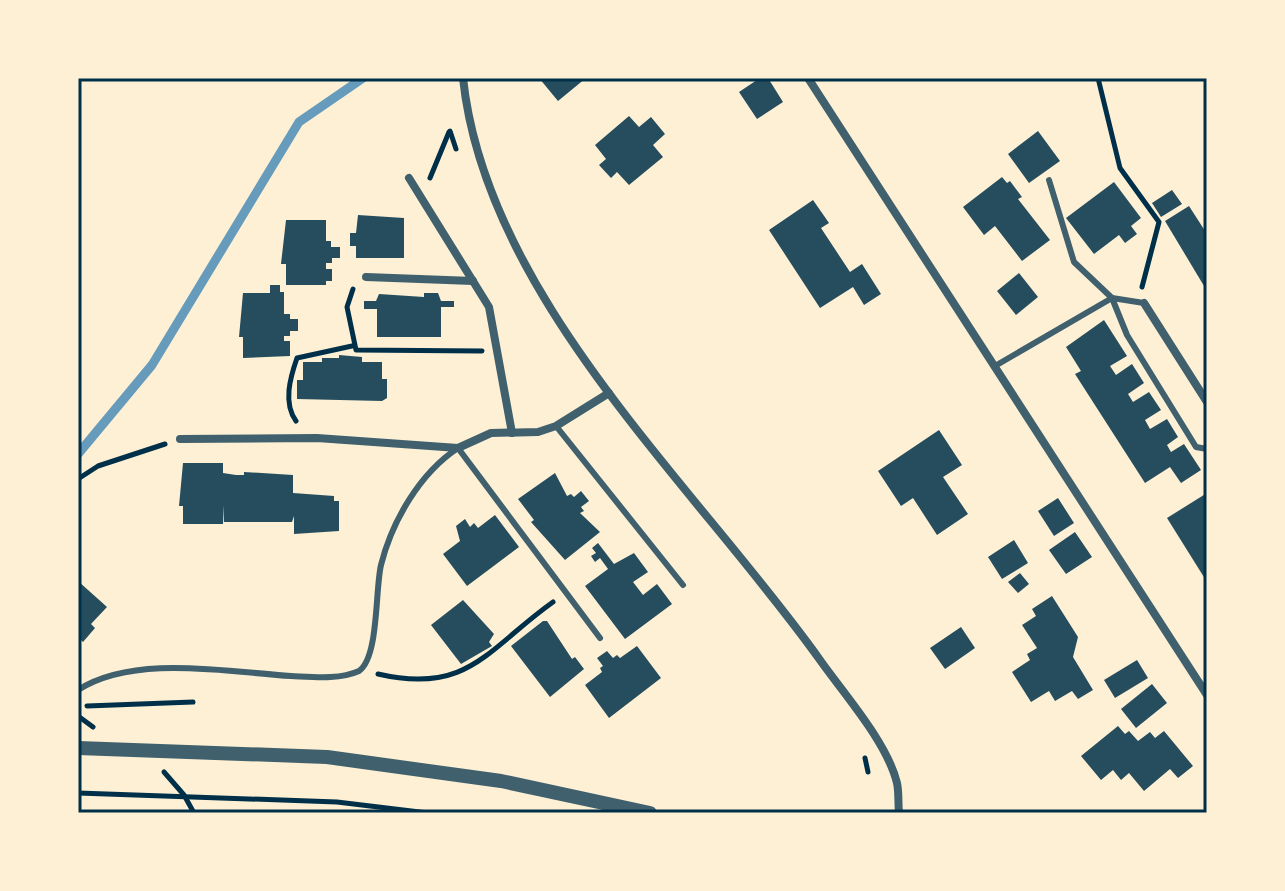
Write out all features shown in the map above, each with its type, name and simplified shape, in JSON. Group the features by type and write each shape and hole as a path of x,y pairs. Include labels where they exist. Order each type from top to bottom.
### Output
{"street":[{"path":"463,78 467,111 492,192 556,315 609,393 805,639 867,728 888,760 897,784 899,813"},
{"path":"808,78 1207,695"},
{"path":"409,178 489,307 512,433"},
{"path":"366,277 473,281"},
{"path":"1144,303 1207,402"},
{"path":"180,439 305,439 458,448 491,433 538,432 556,426 609,393"},
{"path":"78,748 342,759 501,781 650,813"}],"lane":[{"path":"1049,180 1074,262 1112,298 1127,335 1196,447 1207,449"},
{"path":"995,366 1112,298 1144,303"},
{"path":"556,426 683,585"},
{"path":"78,690 105,675 139,669 316,677 350,675 365,667 372,643 381,566 390,541 428,473 458,448 600,638"}],"path":[{"path":"1098,78 1120,168 1159,222 1142,287 1144,303"},
{"path":"422,198 450,131"},
{"path":"366,277 351,291 347,307 352,346 356,350 499,351"},
{"path":"305,439 289,405 290,376 297,358 352,346"},
{"path":"78,479 98,466 180,439"},
{"path":"365,667 379,675 434,681 479,664 495,646 550,603"},
{"path":"78,706 193,702"},
{"path":"78,793 337,802 428,813"},
{"path":"184,795 194,813"}],"building":[{"path":"539,78 586,78 558,101"},
{"path":"760,78 768,78 783,102 757,119 739,92"},
{"path":"629,116 639,127 651,117 665,134 653,145 663,157 629,185 617,172 611,178 599,165 606,159 595,145"},
{"path":"1038,131 1060,161 1029,183 1008,154"},
{"path":"1002,177 1007,183 1010,181 1022,197 1018,199 1050,240 1022,261 995,226 984,235 963,207"},
{"path":"1114,182 1141,218 1131,226 1137,234 1125,243 1119,235 1094,254 1066,218"},
{"path":"1172,190 1182,204 1161,217 1152,203"},
{"path":"813,200 829,223 821,228 850,272 862,264 881,294 864,305 853,287 820,308 769,230"},
{"path":"1189,206 1207,234 1207,291 1165,221"},
{"path":"358,215 404,218 404,258 356,258 356,246 350,246 350,233 356,233"},
{"path":"286,220 326,220 326,241 331,241 331,247 340,247 340,258 332,258 332,263 326,263 326,269 332,269 332,281 326,281 326,285 286,285 286,264 281,264"},
{"path":"1019,273 1038,297 1016,315 997,291"},
{"path":"270,285 280,285 280,292 284,292 284,314 290,314 290,319 298,319 298,331 290,331 290,336 284,336 284,341 290,341 290,356 243,358 243,337 239,337 243,293 270,293"},
{"path":"424,293 438,293 441,301 454,301 454,307 441,307 441,337 377,337 377,309 364,309 364,301 376,301 379,294 424,297"},
{"path":"1104,320 1127,356 1110,366 1116,375 1132,364 1144,383 1128,394 1133,402 1149,392 1161,410 1145,420 1150,429 1167,419 1178,437 1167,445 1171,452 1184,444 1201,470 1181,483 1170,467 1145,483 1075,374 1081,371 1066,347"},
{"path":"339,355 362,357 362,362 382,362 382,379 387,379 387,398 382,401 297,399 297,380 303,380 303,362 322,362 322,358 339,358"},
{"path":"939,430 962,465 943,477 968,514 937,535 913,498 901,506 878,471"},
{"path":"183,463 223,463 223,473 236,475 244,475 244,472 293,475 293,493 334,496 334,501 339,501 339,531 294,534 294,516 292,522 224,522 224,505 223,524 183,524 183,506 179,506"},
{"path":"555,473 567,496 571,494 574,497 581,491 589,501 581,507 584,511 580,513 600,532 565,560 531,522 534,520 518,499"},
{"path":"1207,493 1207,582 1167,518"},
{"path":"1058,498 1074,523 1054,536 1038,511"},
{"path":"495,515 519,547 467,586 443,554 460,541 456,526 465,519 470,527 474,523 478,528"},
{"path":"1075,532 1092,557 1066,574 1049,550"},
{"path":"1014,540 1028,563 1002,579 988,557"},
{"path":"598,543 614,564 634,553 648,572 633,582 643,595 657,584 672,604 625,639 585,586 608,569 600,558 595,562 591,556 596,553 592,548"},
{"path":"1020,573 1029,584 1018,593 1008,582"},
{"path":"78,581 107,607 91,624 95,628 83,642 78,637"},
{"path":"1052,596 1078,637 1073,657 1093,690 1078,699 1072,691 1055,701 1049,691 1031,702 1012,672 1030,660 1027,654 1037,648 1022,625 1036,616 1032,609"},
{"path":"463,600 494,634 489,642 492,646 461,664 431,625"},
{"path":"547,621 572,659 575,657 584,669 550,697 511,646"},
{"path":"961,627 975,648 945,669 930,648"},
{"path":"637,646 661,678 609,718 585,685 602,672 600,668 603,666 597,658 607,651 613,658 617,655 620,658"},
{"path":"1137,660 1148,678 1115,698 1104,680"},
{"path":"1152,684 1167,703 1136,728 1121,709"},
{"path":"1118,726 1125,734 1129,731 1138,741 1150,732 1155,738 1164,731 1193,766 1178,778 1170,769 1144,791 1129,773 1121,780 1113,770 1101,780 1081,756"}],"waterway":[{"path":"78,454 152,365 299,122 363,78"}]}
